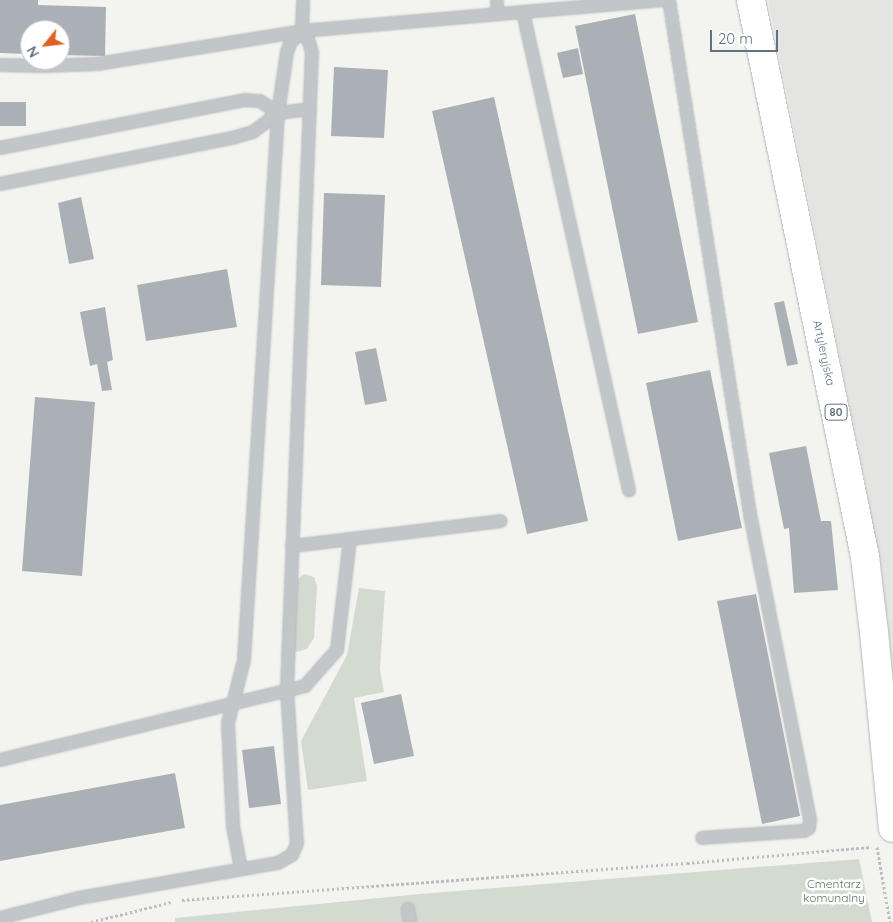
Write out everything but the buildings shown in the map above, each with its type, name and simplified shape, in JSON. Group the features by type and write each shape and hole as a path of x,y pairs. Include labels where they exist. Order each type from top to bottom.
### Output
{"main road":[{"name":"Artyleryjska","path":"751,0 865,557 892,821"}],"lane":[{"path":"0,918 79,898 278,863 292,855 297,844 288,690 312,52 309,42 302,31 303,0"},
{"path":"497,0 497,14"},
{"path":"0,65 97,64 302,31 523,12 588,3 664,0"},
{"path":"669,0 750,514 810,820 809,828 804,832 702,838"},
{"path":"523,12 629,490"},
{"path":"241,869 233,826 228,723 244,660 278,113 287,52 291,42 302,31"},
{"path":"0,148 244,100 260,101 278,113"},
{"path":"0,184 232,138 253,132 278,113 310,109"},
{"path":"292,546 501,521"},
{"path":"0,760 305,686 337,650 350,540"},
{"path":"408,909 410,922"}],"path":[{"path":"91,922 177,900 678,864 871,847"}],"shaded area":[{"path":"768,0 893,0 893,701 867,492"}],"green space":[{"path":"304,574 314,577 317,586 314,638 307,649 296,652 294,647 295,582"},
{"path":"359,588 385,591 380,669 384,692 354,698 367,781 308,790 301,741 347,655"},
{"name":"Cmentarz komunalny","path":"859,859 872,922 175,922 175,918 420,894"}]}
